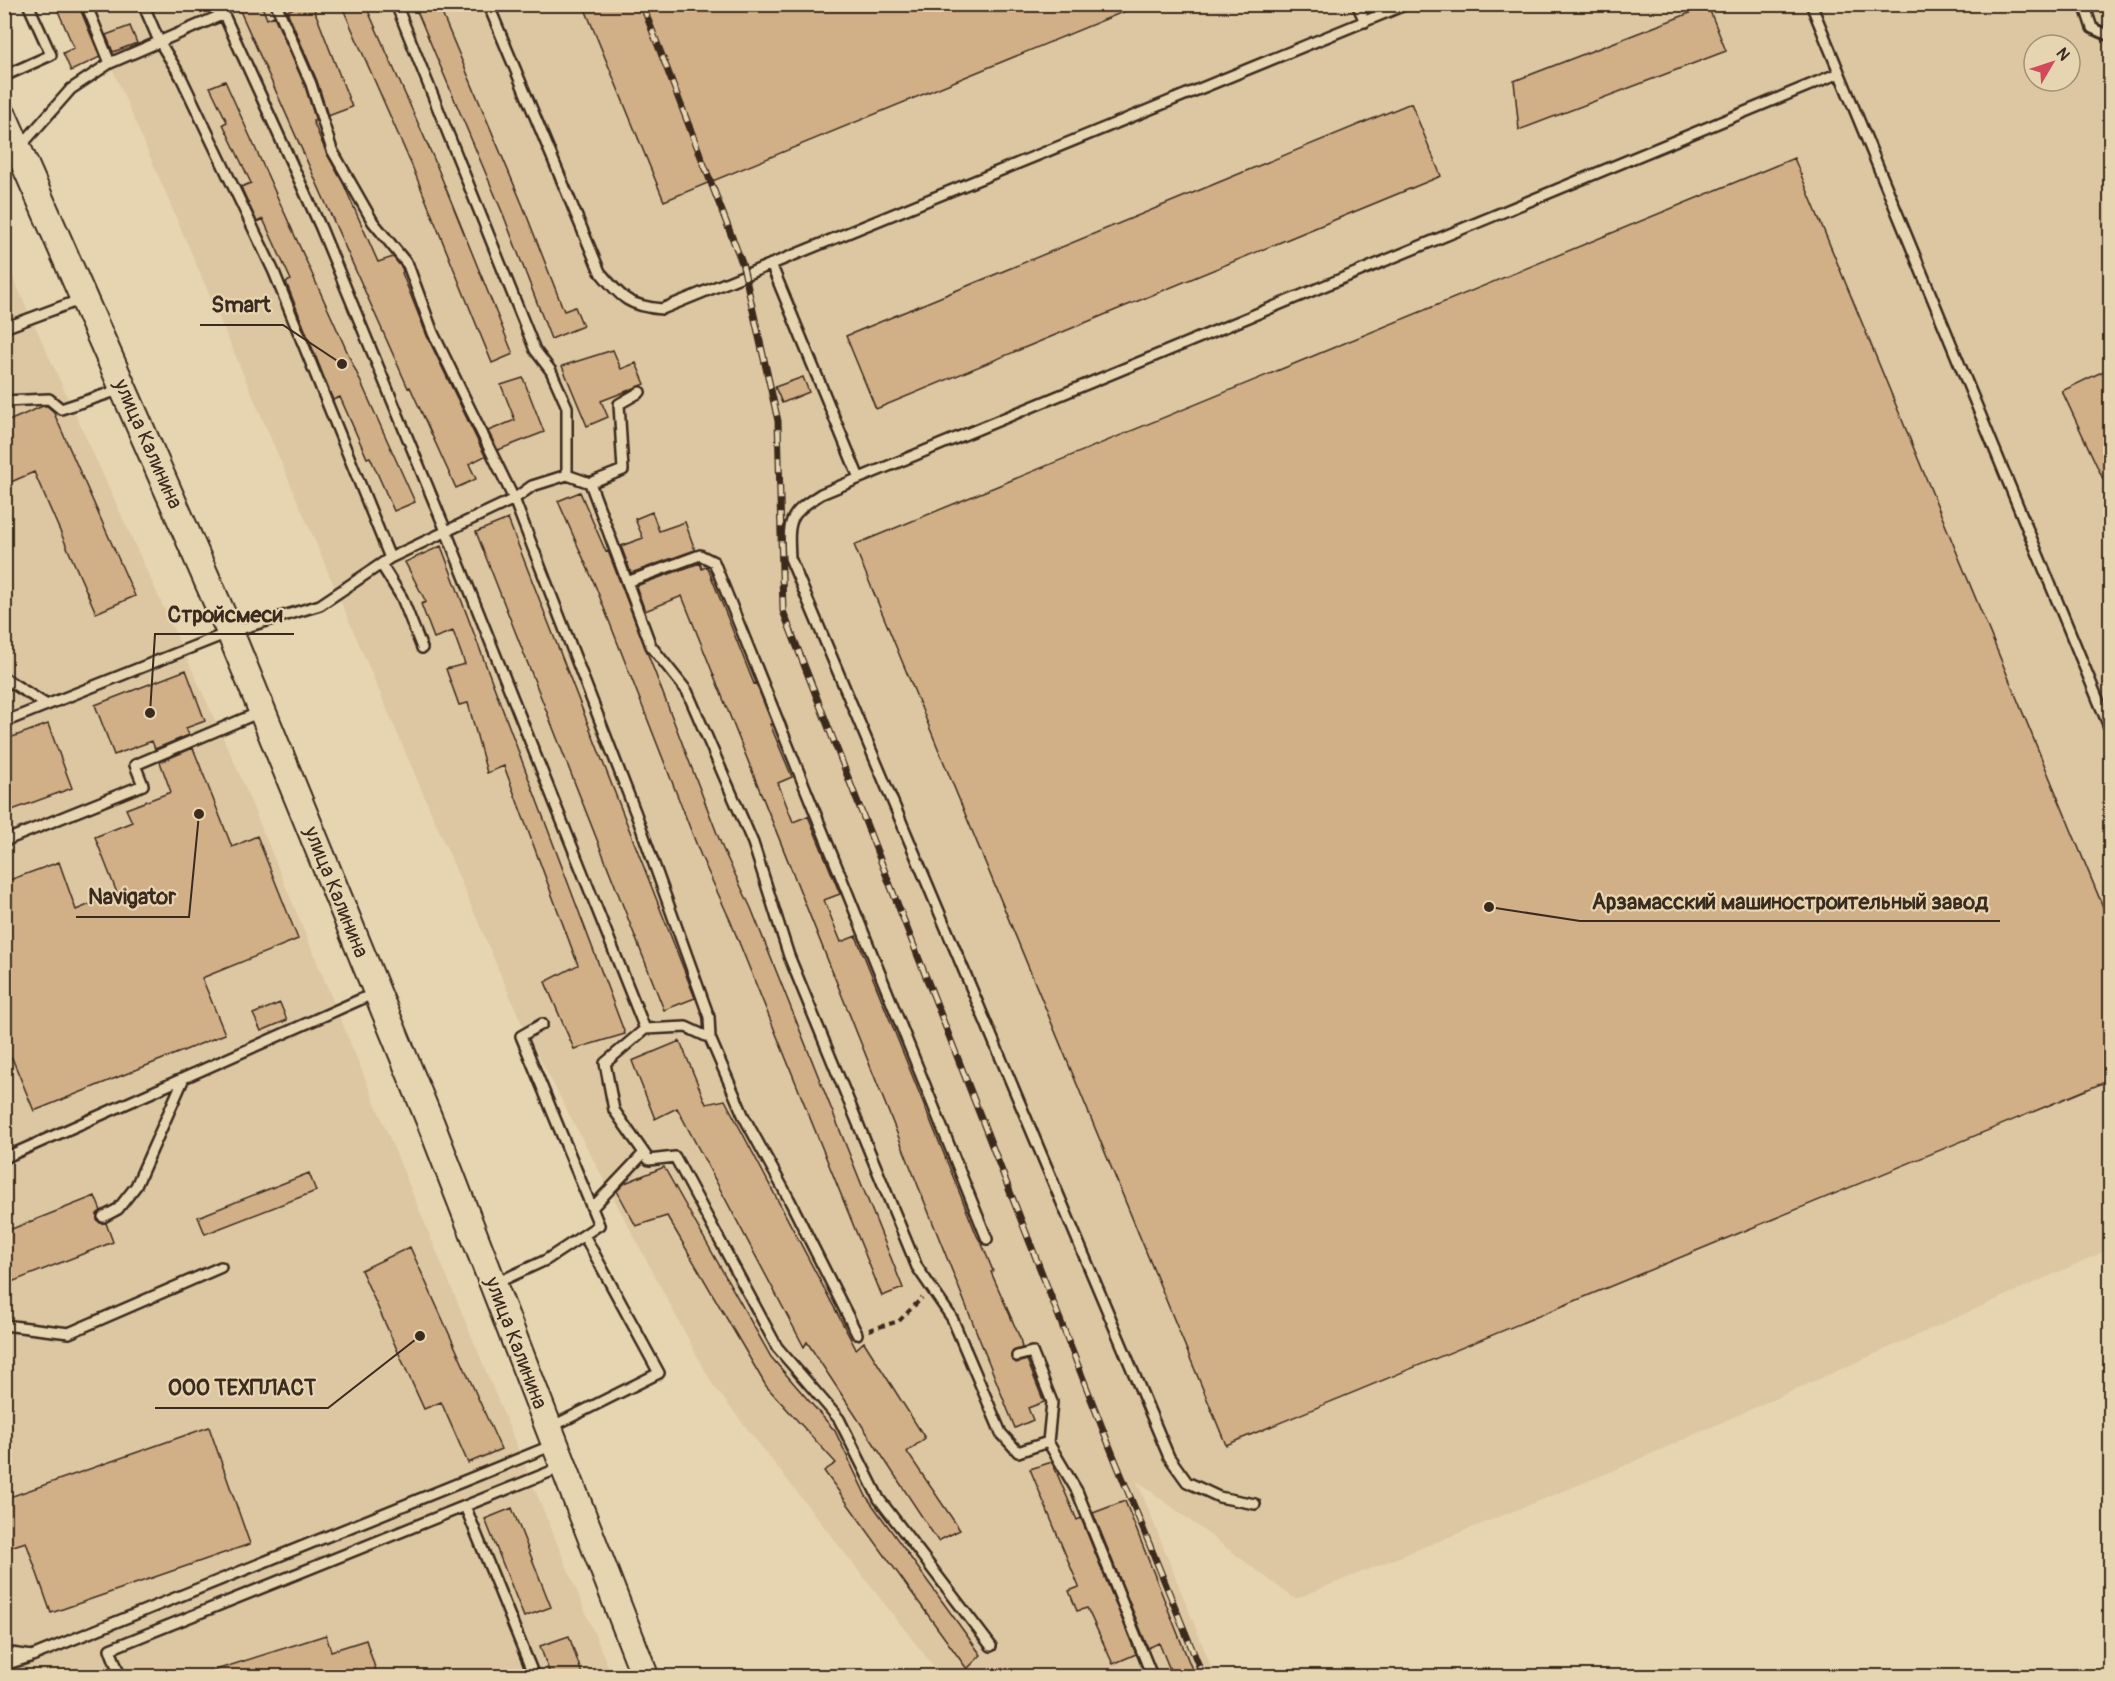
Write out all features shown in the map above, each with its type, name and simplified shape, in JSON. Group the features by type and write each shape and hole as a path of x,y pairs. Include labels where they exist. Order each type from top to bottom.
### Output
{"street":[{"name":"улица Калинина","path":"4,117 230,632 431,1124 645,1677"}],"lane":[{"path":"4,76 51,55 28,4"},
{"path":"86,4 110,63"},
{"path":"143,4 159,41 181,76 274,272 390,558"},
{"path":"219,4 321,228 446,531 645,1029"},
{"path":"276,4 311,84 332,150 373,222 408,265 433,333 514,499 636,814 709,1017 710,1038 744,1118 789,1199 857,1334"},
{"path":"396,4 535,350 551,371 567,407 567,475"},
{"path":"488,4 600,272 620,296 640,307 662,309 1407,4"},
{"path":"1357,4 1365,22"},
{"path":"1811,4 2110,729"},
{"path":"2084,4 2092,28 2110,36"},
{"path":"18,148 71,89 110,63 224,14"},
{"path":"1255,1504 1219,1497 1186,1482 1169,1457 790,558 789,529 799,508 821,494 1839,73"},
{"path":"771,264 860,478"},
{"path":"4,328 84,298"},
{"path":"4,401 49,399 61,409 124,389"},
{"path":"4,722 230,632 320,606 390,558 514,499 532,486 567,475 590,483 623,470 619,404 640,392"},
{"path":"590,483 651,646 687,691 753,843 798,978 916,1267 952,1318 1000,1433 1018,1452 1048,1442"},
{"path":"627,582 700,555 714,562 987,1239"},
{"path":"381,564 402,598 422,648"},
{"path":"4,678 47,705"},
{"path":"4,841 143,785 135,765 262,711"},
{"path":"4,1158 378,993"},
{"path":"493,1284 546,1260 598,1225 521,1036 542,1024"},
{"path":"710,1038 686,1027 645,1029 605,1063 614,1110 649,1160 675,1157 777,1347 838,1419 879,1499 990,1646"},
{"path":"103,1217 118,1209 136,1186 184,1078"},
{"path":"592,1208 644,1153"},
{"path":"120,1677 110,1648 465,1506 556,1446 659,1373 584,1235"},
{"path":"4,1325 69,1333 221,1267"},
{"path":"1017,1356 1032,1352 1052,1402 1048,1442 1077,1491 1152,1677"},
{"path":"4,1665 32,1656 556,1446"},
{"path":"465,1506 534,1677"},
{"path":"4,1652 32,1656"}],"path":[{"path":"857,1334 899,1321 932,1289"}],"shaded area":[{"path":"85,5 2110,5 2110,1249 1613,1471 1295,1599 1137,1481 1215,1676 941,1676 712,1384 524,1029"},
{"path":"4,258 236,766 612,1676 5,1676"}],"building":[{"path":"55,4 78,4 100,57 71,71 63,53 74,48"},
{"path":"237,4 261,4 267,19 274,16 305,86 316,121 313,121 326,152 344,185 378,262 393,257 402,268 427,336 485,456 469,464 476,479 456,488 410,387 408,388"},
{"path":"304,4 312,4 352,107 328,116 317,81 287,11"},
{"path":"341,4 365,4 434,159 513,354 492,363 412,166"},
{"path":"414,4 438,4 523,206 564,311 575,307 583,326 551,339 503,214"},
{"path":"583,4 1140,4 1140,5 664,201"},
{"path":"1708,6 1726,51 1519,130 1514,81"},
{"path":"130,26 137,43 113,52 106,35"},
{"path":"225,81 415,502 394,511 340,397 333,400 286,282 291,280 263,219 257,222 241,187 251,183 223,124 227,122 210,87"},
{"path":"1411,103 1441,176 876,409 846,336"},
{"path":"1794,158 2110,924 2110,1080 1226,1445 854,545"},
{"path":"613,350 621,369 636,363 645,384 601,401 608,417 587,426 562,366"},
{"path":"2110,368 2110,494 2062,391"},
{"path":"803,377 809,392 782,403 775,387"},
{"path":"523,378 544,432 498,450 488,431 515,420 501,385"},
{"path":"43,406 53,411 135,596 96,613 34,472 4,485 4,423"},
{"path":"580,492 606,552 608,551 723,849 751,908 903,1288 882,1296 730,920 701,856 595,585 558,501"},
{"path":"652,512 659,531 685,522 695,550 631,573 621,546 643,538 635,519"},
{"path":"508,519 695,998 664,1010 476,532"},
{"path":"441,546 625,1034 574,1049 545,982 578,965 504,766 487,773 468,703 459,705 446,669 465,664 453,631 434,638 421,604 426,602 405,562"},
{"path":"700,563 702,569 707,566 792,777 778,783 793,822 808,816 840,894 824,900 841,942 856,936 993,1271 991,1272 1020,1338 1022,1348 1013,1351 1011,1358 1016,1363 1027,1360 1044,1402 1028,1408 1033,1420 1015,1428 682,596 645,611 636,586"},
{"path":"186,670 205,721 186,728 189,735 155,749 152,741 114,755 95,705"},
{"path":"48,724 72,788 4,813 4,740"},
{"path":"193,748 232,847 257,836 298,939 202,978 225,1034 34,1111 12,1058 4,1061 4,882 59,862 76,910 117,893 95,837 132,822 126,809 171,792 160,762"},
{"path":"280,1003 287,1020 261,1031 253,1014"},
{"path":"680,1041 706,1104 725,1100 856,1349 864,1342 925,1438 907,1452 960,1530 938,1541 807,1342 804,1347 677,1108 655,1119 632,1061"},
{"path":"664,1167 771,1357 835,1431 866,1496 981,1655 967,1669 824,1471 836,1463 766,1386 667,1216 636,1226 617,1191 625,1183"},
{"path":"309,1173 316,1191 205,1234 198,1217"},
{"path":"95,1196 101,1211 97,1214 97,1220 100,1223 106,1223 113,1242 4,1285 4,1232"},
{"path":"410,1247 501,1449 468,1463 441,1402 424,1409 361,1270"},
{"path":"209,1427 250,1544 51,1613 26,1542 4,1549 4,1499"},
{"path":"1052,1462 1077,1520 1081,1518 1136,1654 1113,1664 1087,1608 1077,1611 1069,1591 1079,1587 1030,1469"},
{"path":"1125,1501 1195,1677 1173,1677 1159,1643 1148,1648 1093,1513"},
{"path":"512,1508 551,1607 524,1617 485,1519"},
{"path":"326,1635 331,1651 366,1640 378,1677 207,1677 206,1673"},
{"path":"569,1636 583,1677 551,1677 540,1646"}],"railway":[{"path":"642,4 745,275 778,421 783,611 1109,1445 1203,1676"}],"place":[{"name":"Smart","path":"342,364"},
{"name":"Стройсмеси","path":"150,713"},
{"name":"Navigator","path":"199,814"},
{"name":"Арзамасский машиностроительный завод","path":"1489,907"},
{"name":"ООО ТЕХПЛАСТ","path":"420,1336"}]}
